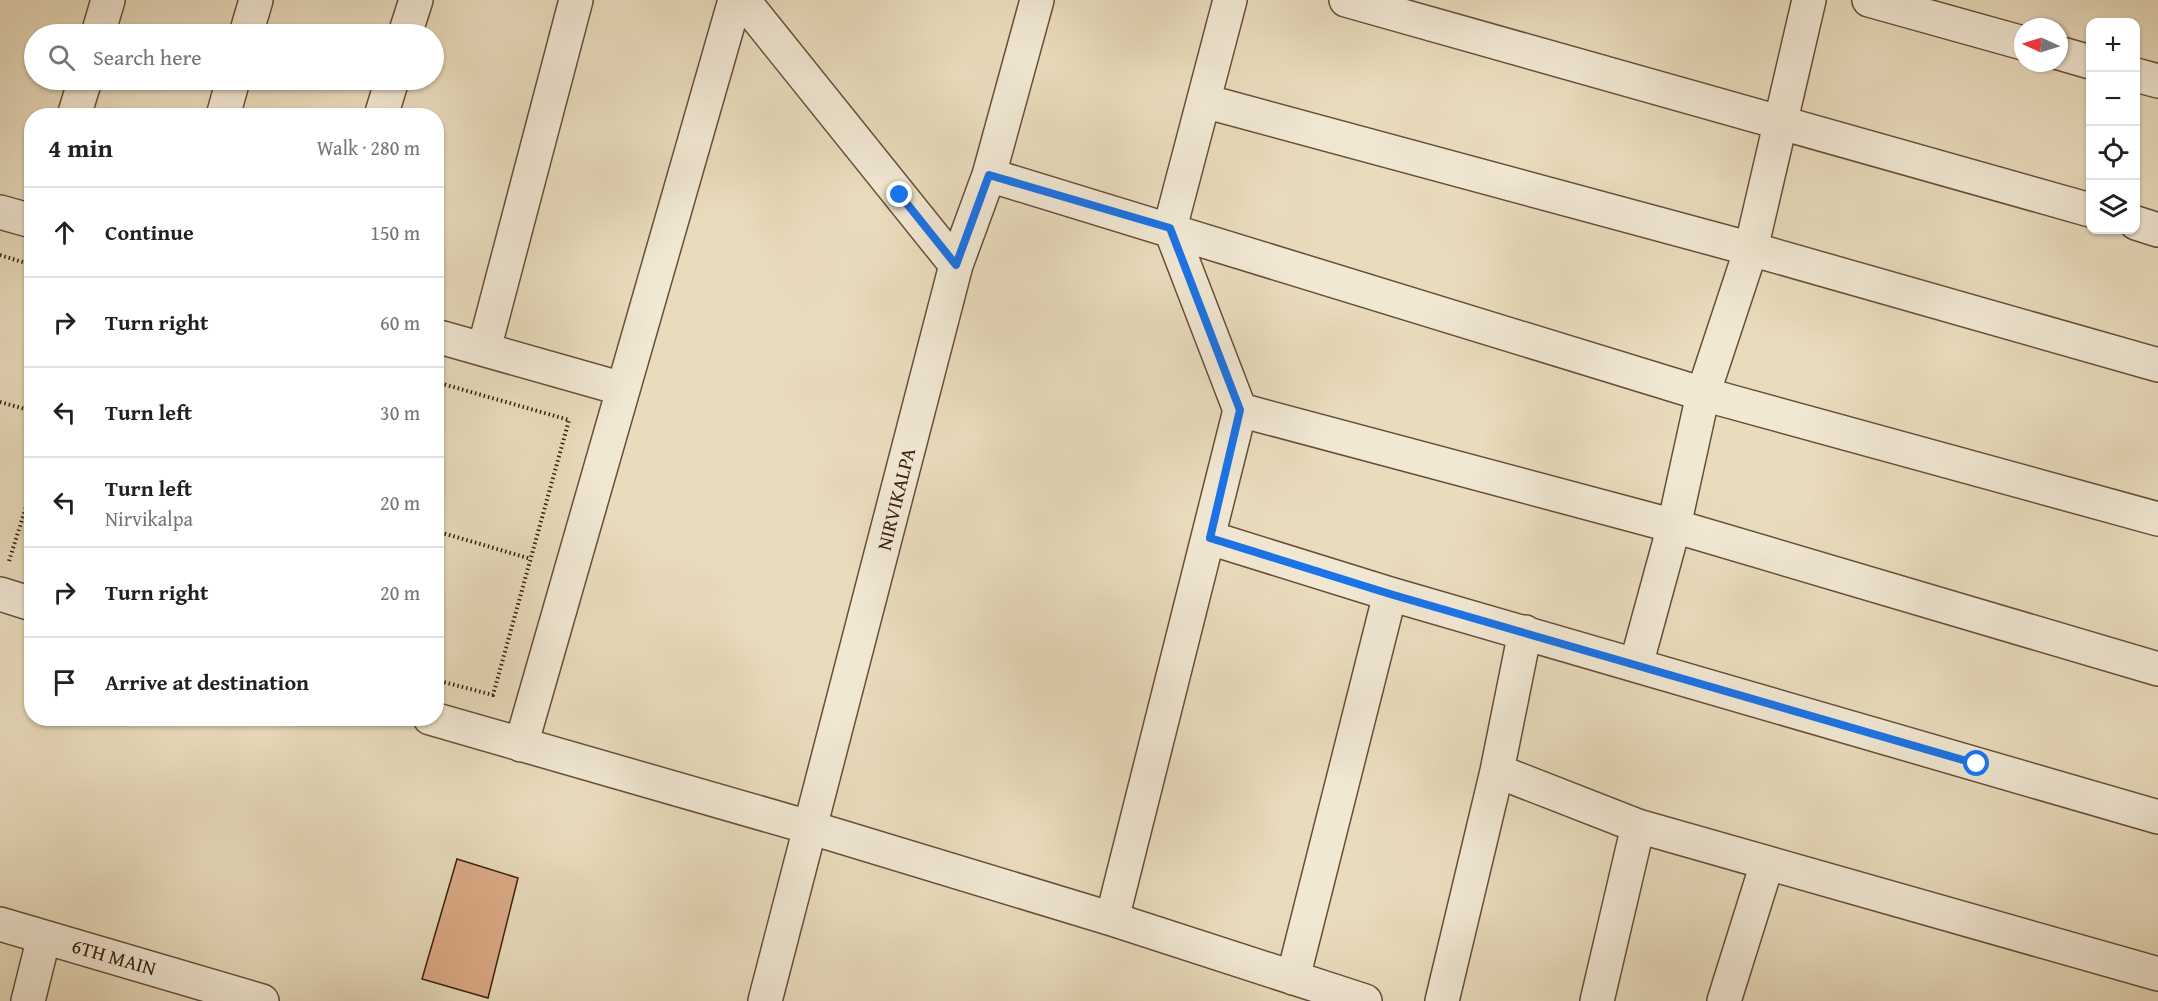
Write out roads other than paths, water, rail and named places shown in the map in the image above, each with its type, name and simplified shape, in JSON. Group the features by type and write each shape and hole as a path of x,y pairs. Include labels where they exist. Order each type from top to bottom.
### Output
{"street":[{"path":"101,24 108,0"},
{"path":"249,24 256,0"},
{"path":"408,24 416,0"},
{"path":"483,349 576,0"},
{"path":"521,745 735,0"},
{"path":"743,0 956,265"},
{"name":"NIRVIKALPA","path":"765,1001 812,828 956,265 989,175 1037,0"},
{"path":"1112,919 1210,538 1240,410 1170,228 1230,0"},
{"path":"1346,0 2086,209"},
{"path":"1636,665 1674,526 1703,394 1751,249 1809,0"},
{"path":"1869,0 2014,40"},
{"path":"2068,56 2086,61"},
{"path":"2140,76 2158,81"},
{"path":"76,108 82,90"},
{"path":"225,108 230,90"},
{"path":"383,108 389,90"},
{"path":"1204,100 1751,249 2158,365"},
{"path":"989,175 1170,228 1703,394 2158,519"},
{"path":"0,212 24,219"},
{"path":"2140,224 2158,230"},
{"path":"444,338 623,389"},
{"path":"1240,410 1674,526 2158,669"},
{"path":"1210,538 1390,594 2158,817"},
{"path":"0,594 24,602"},
{"path":"1293,978 1390,594"},
{"path":"1442,1001 1497,771 1526,632"},
{"path":"444,722 812,828 1112,919 1365,1001"},
{"path":"1497,771 1638,826 2158,974"},
{"path":"1597,1001 1638,826"},
{"path":"1724,1001 1767,864"},
{"name":"6TH MAIN","path":"0,924 44,937 183,990 262,1001"},
{"path":"28,1001 44,937"}]}
